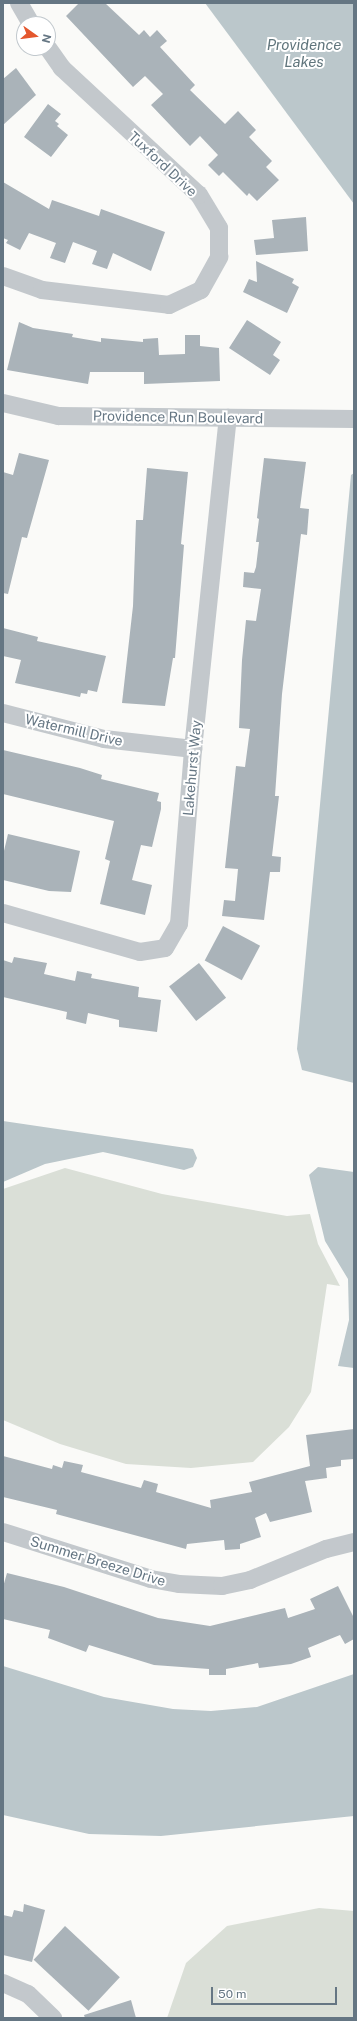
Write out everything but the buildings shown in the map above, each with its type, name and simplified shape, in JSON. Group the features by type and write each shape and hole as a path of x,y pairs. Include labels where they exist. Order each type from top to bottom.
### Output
{"street":[{"path":"19,3 26,16"},
{"name":"Tuxford Drive","path":"3,276 42,290 169,305 201,290 219,257 219,228 199,195 62,68 54,56"},
{"name":"Providence Run Boulevard","path":"3,403 58,416 354,418"},
{"name":"Lakehurst Way","path":"3,914 140,952 165,948 179,924 193,750 228,418"},
{"name":"Watermill Drive","path":"3,713 104,739 193,750"},
{"name":"Summer Breeze Drive","path":"3,1532 151,1578 179,1584 222,1586 250,1580 326,1549 354,1542"},
{"path":"3,1983 28,1994 53,2018"}],"shaded area":[{"path":"65,1168 162,1194 287,1216 310,1214 318,1244 340,1286 327,1284 311,1392 289,1427 253,1462 191,1468 126,1464 60,1444 3,1420 3,1189"},
{"path":"319,1908 354,1911 354,2018 167,2018 186,1963 227,1926"}],"water":[{"name":"Providence Lakes","path":"205,3 354,3 354,204"},
{"path":"354,473 354,1083 302,1070 297,1049 351,475"},
{"path":"3,1121 193,1149 197,1158 193,1167 184,1170 103,1152 45,1164 3,1182"},
{"path":"318,1167 354,1172 354,1368 338,1366 349,1320 348,1279 325,1241 309,1175"},
{"path":"3,1666 104,1697 173,1709 211,1711 257,1707 354,1674 354,1816 161,1836 89,1834 3,1815"}]}
